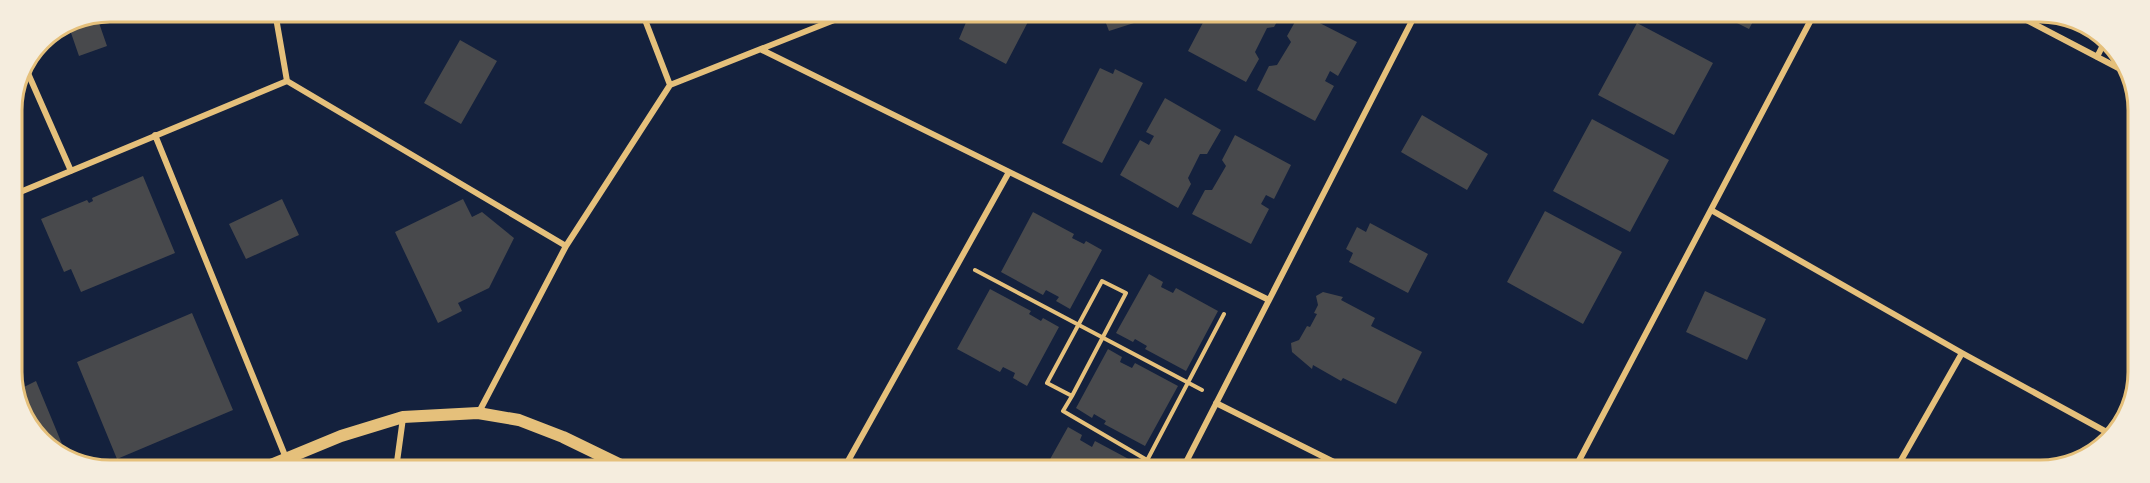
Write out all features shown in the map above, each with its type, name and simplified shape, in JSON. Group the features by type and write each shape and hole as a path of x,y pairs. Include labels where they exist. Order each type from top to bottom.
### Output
{"main road":[{"path":"281,460 341,436 403,417 478,413 519,420 573,441 611,460"}],"street":[{"path":"277,22 287,81 566,246"},
{"path":"646,22 670,85"},
{"path":"478,413 566,246 670,85 830,22"},
{"path":"1187,460 1412,22"},
{"path":"1579,460 1810,22"},
{"path":"2030,22 2116,67"},
{"path":"2097,57 2102,48"},
{"path":"762,50 1269,300"},
{"path":"29,76 71,171"},
{"path":"23,191 287,81"},
{"path":"155,135 286,458"},
{"path":"849,460 1009,172"},
{"path":"1711,210 1962,353 2106,431"},
{"path":"1901,460 1962,353"},
{"path":"1216,403 1330,460"},
{"path":"397,460 403,417"}],"path":[{"path":"975,270 1201,389"},
{"path":"1072,396 1047,383 1102,281 1126,293 1103,338 1072,396 1063,411 1148,460 1224,314"}],"building":[{"path":"966,22 1028,22 1006,64 959,39"},
{"path":"1106,22 1134,22 1134,23 1109,31"},
{"path":"1203,22 1277,22 1274,27 1267,28 1255,52 1259,59 1246,82 1188,51"},
{"path":"1295,22 1318,22 1357,42 1338,76 1330,71 1325,81 1334,86 1315,121 1257,90 1269,66 1277,65 1291,42 1287,36"},
{"path":"1735,22 1753,22 1749,29"},
{"path":"99,23 107,46 79,56 71,32"},
{"path":"1637,23 1713,63 1674,135 1598,95"},
{"path":"460,40 497,61 461,124 424,103"},
{"path":"1100,68 1113,74 1115,69 1143,83 1102,163 1062,143"},
{"path":"1165,98 1221,130 1207,154 1200,154 1188,178 1191,184 1178,208 1120,175 1140,140 1149,145 1154,136 1146,132"},
{"path":"1422,115 1488,154 1467,190 1401,152"},
{"path":"1592,119 1669,160 1630,232 1553,191"},
{"path":"1235,135 1291,165 1274,199 1266,195 1261,204 1269,209 1251,244 1192,214 1205,190 1212,190 1226,166 1222,160"},
{"path":"143,176 175,253 81,292 71,269 64,272 41,219 87,200 89,203 93,201 92,198"},
{"path":"282,199 299,235 246,259 229,224"},
{"path":"463,199 472,217 482,212 514,238 489,288 458,303 462,311 438,323 395,232"},
{"path":"1545,211 1622,252 1583,324 1507,282"},
{"path":"1033,212 1074,234 1072,238 1084,244 1086,241 1102,250 1070,309 1056,301 1059,297 1046,290 1043,295 1001,272"},
{"path":"1370,223 1428,254 1408,293 1349,262 1353,253 1346,249 1357,227 1366,232"},
{"path":"1149,274 1163,282 1161,287 1173,293 1176,288 1218,311 1186,371 1145,349 1147,346 1135,339 1133,342 1116,333"},
{"path":"990,289 1031,311 1029,314 1041,321 1043,318 1059,327 1027,386 1013,378 1015,373 1003,367 1000,372 957,349"},
{"path":"1705,291 1766,319 1747,360 1686,332"},
{"path":"1323,292 1343,297 1341,300 1375,318 1371,326 1422,352 1396,404 1343,378 1341,381 1313,365 1312,369 1292,352 1291,343 1299,340 1307,326 1310,327 1317,314 1314,313 1318,305 1316,296"},
{"path":"192,313 233,410 117,459 77,362"},
{"path":"1108,349 1122,357 1120,362 1132,368 1135,363 1178,386 1145,446 1104,424 1106,421 1094,414 1092,418 1076,408"},
{"path":"36,381 63,446 48,435 34,417 24,387"},
{"path":"1068,427 1082,435 1080,440 1092,447 1095,441 1131,460 1050,460"}]}
